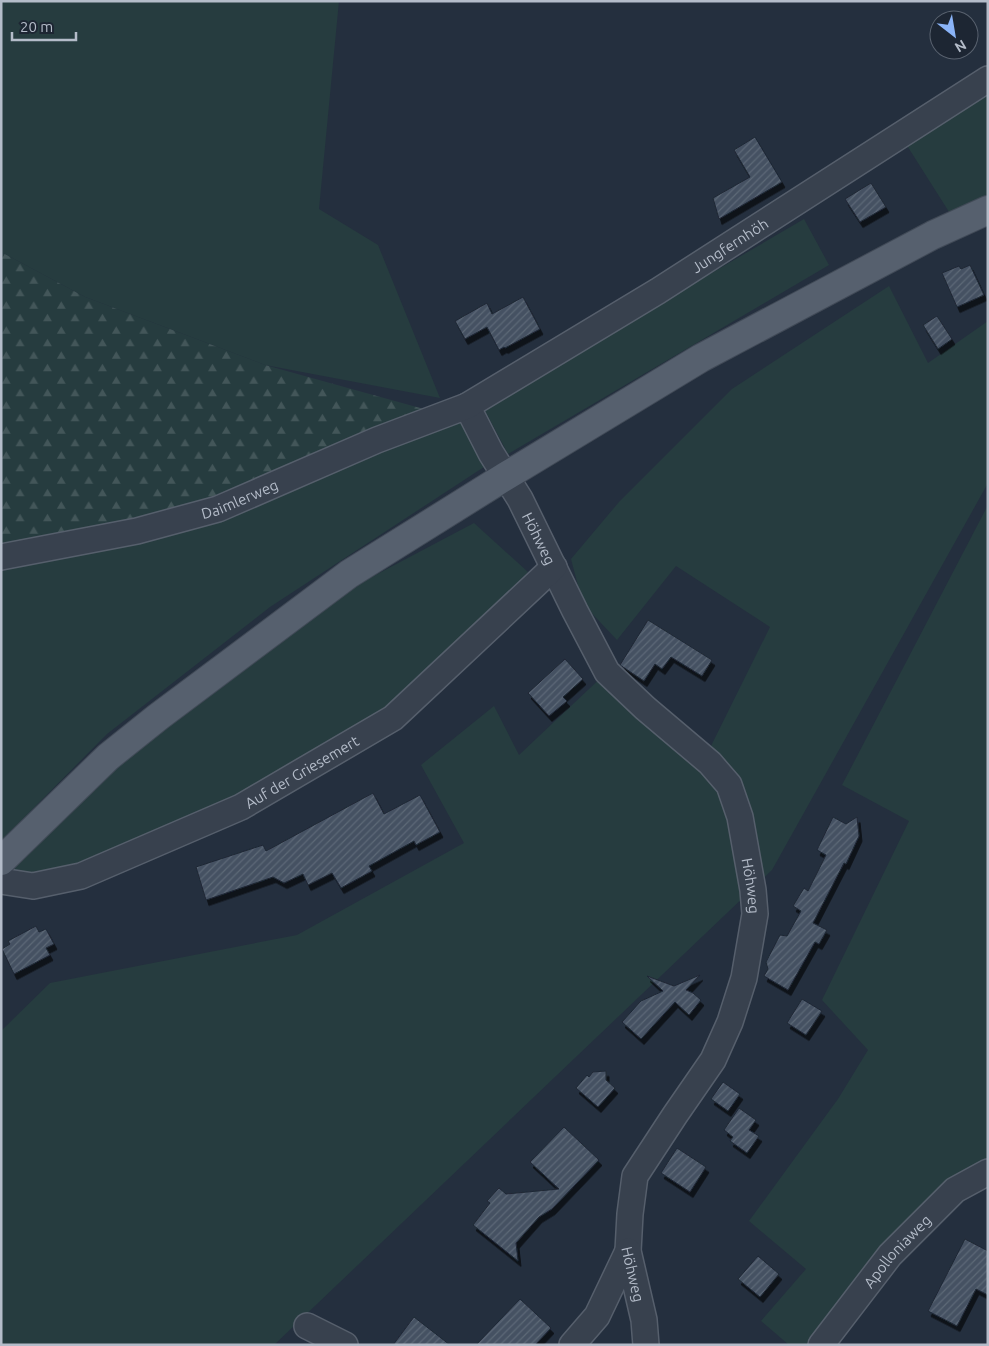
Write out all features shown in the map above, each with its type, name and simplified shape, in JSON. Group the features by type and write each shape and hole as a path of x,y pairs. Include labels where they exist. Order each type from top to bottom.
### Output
{"main road":[{"path":"1,861 108,757 158,717 349,574 701,358 933,235 988,210"}],"street":[{"name":"Jungfernhöh","path":"467,406 666,286 988,79"},
{"name":"Höhweg","path":"467,406 491,453 520,499 607,672 710,763 729,785 740,817 753,890 755,914 744,978 730,1022 713,1060 636,1176 630,1214 628,1251 644,1320 646,1345"},
{"name":"Daimlerweg","path":"1,557 137,531 218,509 377,440 467,406"},
{"name":"Auf der Griesemert","path":"1,881 32,886 81,876 241,807 393,718 554,567"},
{"name":"Apolloniaweg","path":"821,1345 890,1255 955,1190 988,1172"},
{"path":"572,1345 597,1316 628,1251"},
{"path":"308,1326 345,1345"}],"green space":[{"path":"1,1 339,1 319,209 378,245 440,398 265,365 85,297 1,252"},
{"path":"988,89 988,198 951,215 906,144"},
{"path":"804,219 829,265 508,454 483,407"},
{"path":"1,252 85,297 265,365 449,416 217,508 1,558"},
{"path":"889,286 928,363 988,321 988,483 772,870 274,1345 1,1345 1,1031 50,983 297,935 464,843 421,765 494,706 519,755 607,672 710,748 770,627 676,566 617,640 583,604 571,559 619,502 732,389"},
{"path":"461,417 484,467 270,607 107,734 1,841 1,571 215,522"},
{"path":"988,505 988,1160 822,1345 789,1345 761,1321 806,1269 749,1221 838,1099 868,1050 822,1000 909,821 842,785"},
{"path":"474,523 528,572 393,718 81,876 1,881 43,819 279,626"}],"building":[{"path":"755,137 782,182 719,219 713,198 750,177 734,150"},
{"path":"871,183 886,207 860,222 845,199"},
{"path":"970,265 984,295 957,307 942,273 959,266 961,269"},
{"path":"523,297 540,329 505,348 499,350 487,327 465,339 455,321 487,303 492,314"},
{"path":"937,316 952,339 938,349 923,325"},
{"path":"648,620 712,660 702,676 671,657 662,669 655,664 644,681 620,665"},
{"path":"565,659 583,679 563,697 567,701 549,716 528,693"},
{"path":"373,793 384,814 420,795 440,832 416,845 414,841 369,866 372,871 341,888 332,873 308,885 303,874 284,883 273,877 206,900 196,867 263,845 266,851"},
{"path":"833,817 846,824 857,817 859,836 846,864 844,863 813,923 827,930 819,944 815,942 788,990 764,976 768,969 766,962 780,935 787,936 801,911 793,906 804,888 808,891 826,855 817,850"},
{"path":"36,926 39,932 46,929 54,944 46,948 50,955 14,974 2,949 10,944 8,941"},
{"path":"700,975 686,990 701,1000 689,1015 675,1002 641,1039 622,1022 641,1001 663,991 647,976 674,986"},
{"path":"802,999 822,1011 806,1035 787,1023"},
{"path":"606,1071 606,1080 615,1088 598,1107 576,1088 587,1075 589,1077 593,1072"},
{"path":"723,1082 740,1094 728,1111 711,1099"},
{"path":"739,1108 756,1120 749,1130 759,1136 747,1153 730,1141 733,1137 724,1130"},
{"path":"564,1127 599,1160 552,1209 539,1217 516,1243 518,1261 473,1225 490,1203 487,1201 499,1188 506,1194 559,1189 530,1162"},
{"path":"677,1148 706,1167 690,1192 661,1173"},
{"path":"965,1239 988,1251 988,1295 976,1289 957,1326 928,1311"},
{"path":"758,1256 779,1274 760,1297 738,1279"},
{"path":"520,1299 551,1328 535,1345 476,1345"},
{"path":"414,1317 450,1345 393,1345"}]}
